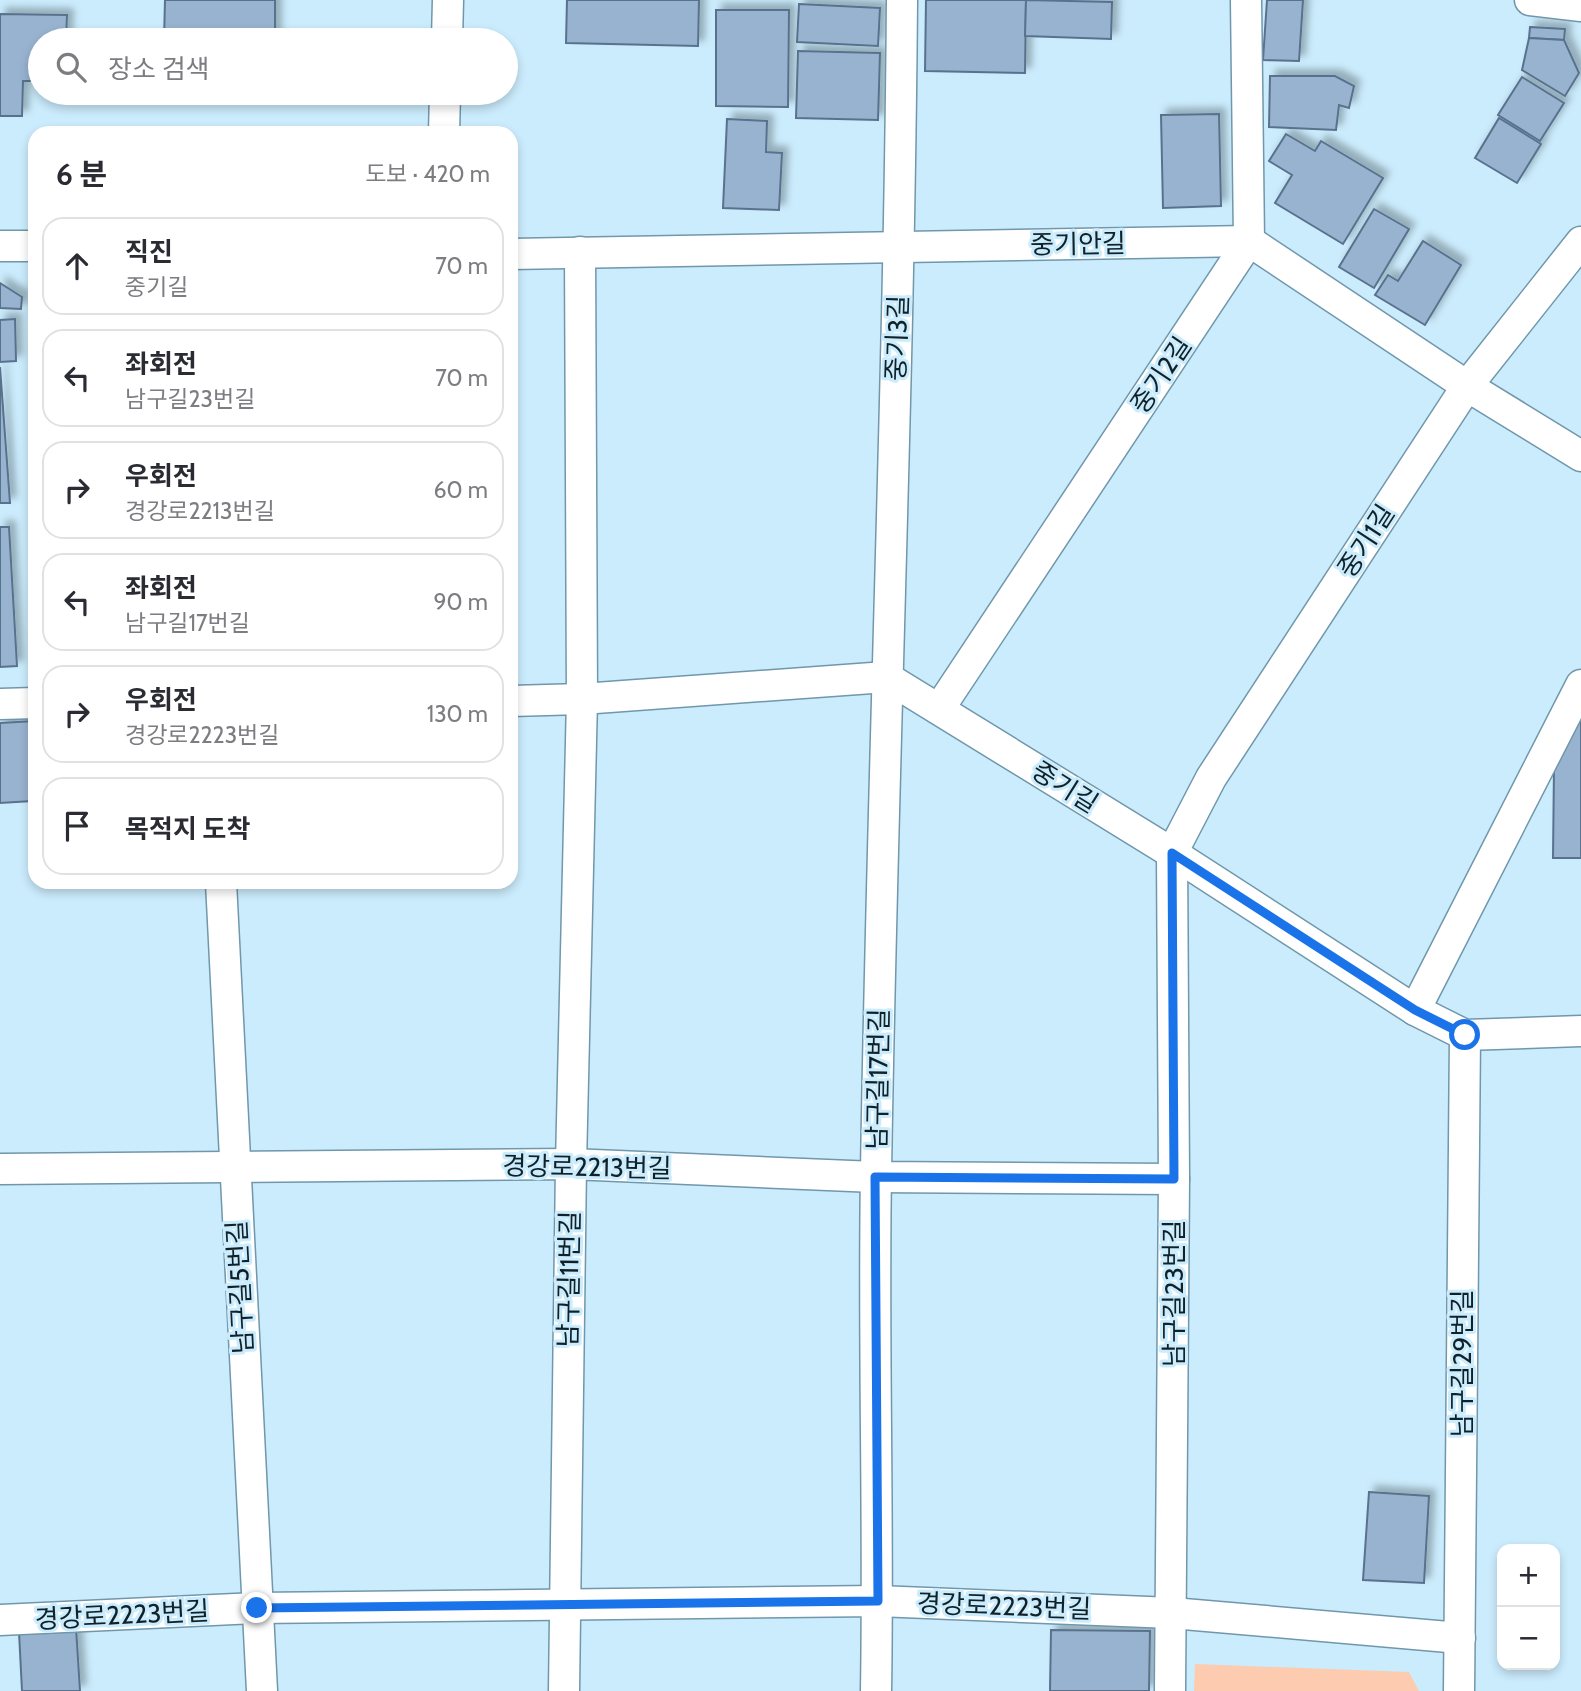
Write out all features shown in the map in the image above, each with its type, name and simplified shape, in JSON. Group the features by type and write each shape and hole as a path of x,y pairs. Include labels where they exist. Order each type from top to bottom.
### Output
{"street":[{"path":"447,28 448,0"},
{"name":"중기3길","path":"886,677 900,248 902,0"},
{"path":"1247,0 1249,241 1467,386 1581,456"},
{"path":"1530,0 1581,6"},
{"path":"444,126 445,105"},
{"name":"중기안길","path":"518,254 1249,241"},
{"name":"중기2길","path":"939,709 1249,241"},
{"name":"중기1길","path":"1172,853 1210,778 1467,386 1581,242"},
{"path":"0,246 28,246"},
{"name":"남구길11번길","path":"564,1691 571,1164 582,699 580,252"},
{"path":"518,701 582,699 886,677"},
{"name":"중기길","path":"886,677 1172,853 1415,1010 1465,1035 1581,1031"},
{"name":"남구길17번길","path":"876,1691 878,1601 875,1177 886,677"},
{"path":"1415,1010 1581,685"},
{"path":"0,704 28,703"},
{"name":"남구길23번길","path":"1170,1691 1174,1179 1172,853"},
{"name":"남구길5번길","path":"221,889 262,1691"},
{"name":"남구길29번길","path":"1459,1691 1465,1035"},
{"name":"경강로2213번길","path":"0,1169 571,1164 875,1177 1174,1179"},
{"name":"경강로2223번길","path":"0,1620 257,1608 878,1601 1172,1613 1460,1637"}],"shaded area":[{"path":"1195,1664 1409,1672 1419,1691 1194,1691"}],"building":[{"path":"165,0 275,0 275,28 164,28"},
{"path":"567,0 699,0 698,46 566,43"},
{"path":"926,0 1026,0 1025,73 925,71"},
{"path":"1026,0 1112,2 1111,39 1025,36"},
{"path":"1267,0 1303,0 1299,61 1263,60"},
{"path":"799,4 880,8 878,46 797,42"},
{"path":"716,10 789,10 788,107 716,106"},
{"path":"0,14 67,15 66,28 28,28 28,81 23,81 22,116 0,116"},
{"path":"1530,27 1565,29 1564,40 1529,38"},
{"path":"1529,38 1564,40 1579,73 1565,96 1522,70"},
{"path":"798,51 880,53 878,120 796,118"},
{"path":"1270,76 1335,76 1354,86 1349,108 1339,105 1336,130 1269,127"},
{"path":"1522,77 1564,103 1540,141 1498,115"},
{"path":"1219,114 1221,206 1163,208 1161,115"},
{"path":"1499,118 1541,144 1517,183 1475,158"},
{"path":"727,119 767,121 766,152 782,153 779,210 723,208"},
{"path":"1286,134 1315,151 1321,141 1383,178 1343,244 1275,203 1292,175 1269,161"},
{"path":"1374,209 1409,229 1374,288 1339,267"},
{"path":"1423,241 1461,265 1425,325 1375,295 1388,275 1398,281"},
{"path":"0,283 22,297 21,309 0,308"},
{"path":"15,319 16,361 0,362 0,320"},
{"path":"0,367 10,503 0,503"},
{"path":"0,527 9,527 17,666 0,667"},
{"path":"1581,701 1581,858 1553,858 1554,767"},
{"path":"28,721 28,801 0,803 0,723"},
{"path":"1369,1492 1429,1496 1424,1583 1363,1580"},
{"path":"76,1628 80,1691 22,1691 19,1632"},
{"path":"1051,1630 1150,1631 1149,1691 1050,1691"}],"route":[{"path":"257,1608 878,1601 875,1177 1174,1179 1172,853 1415,1010 1465,1035"}]}
